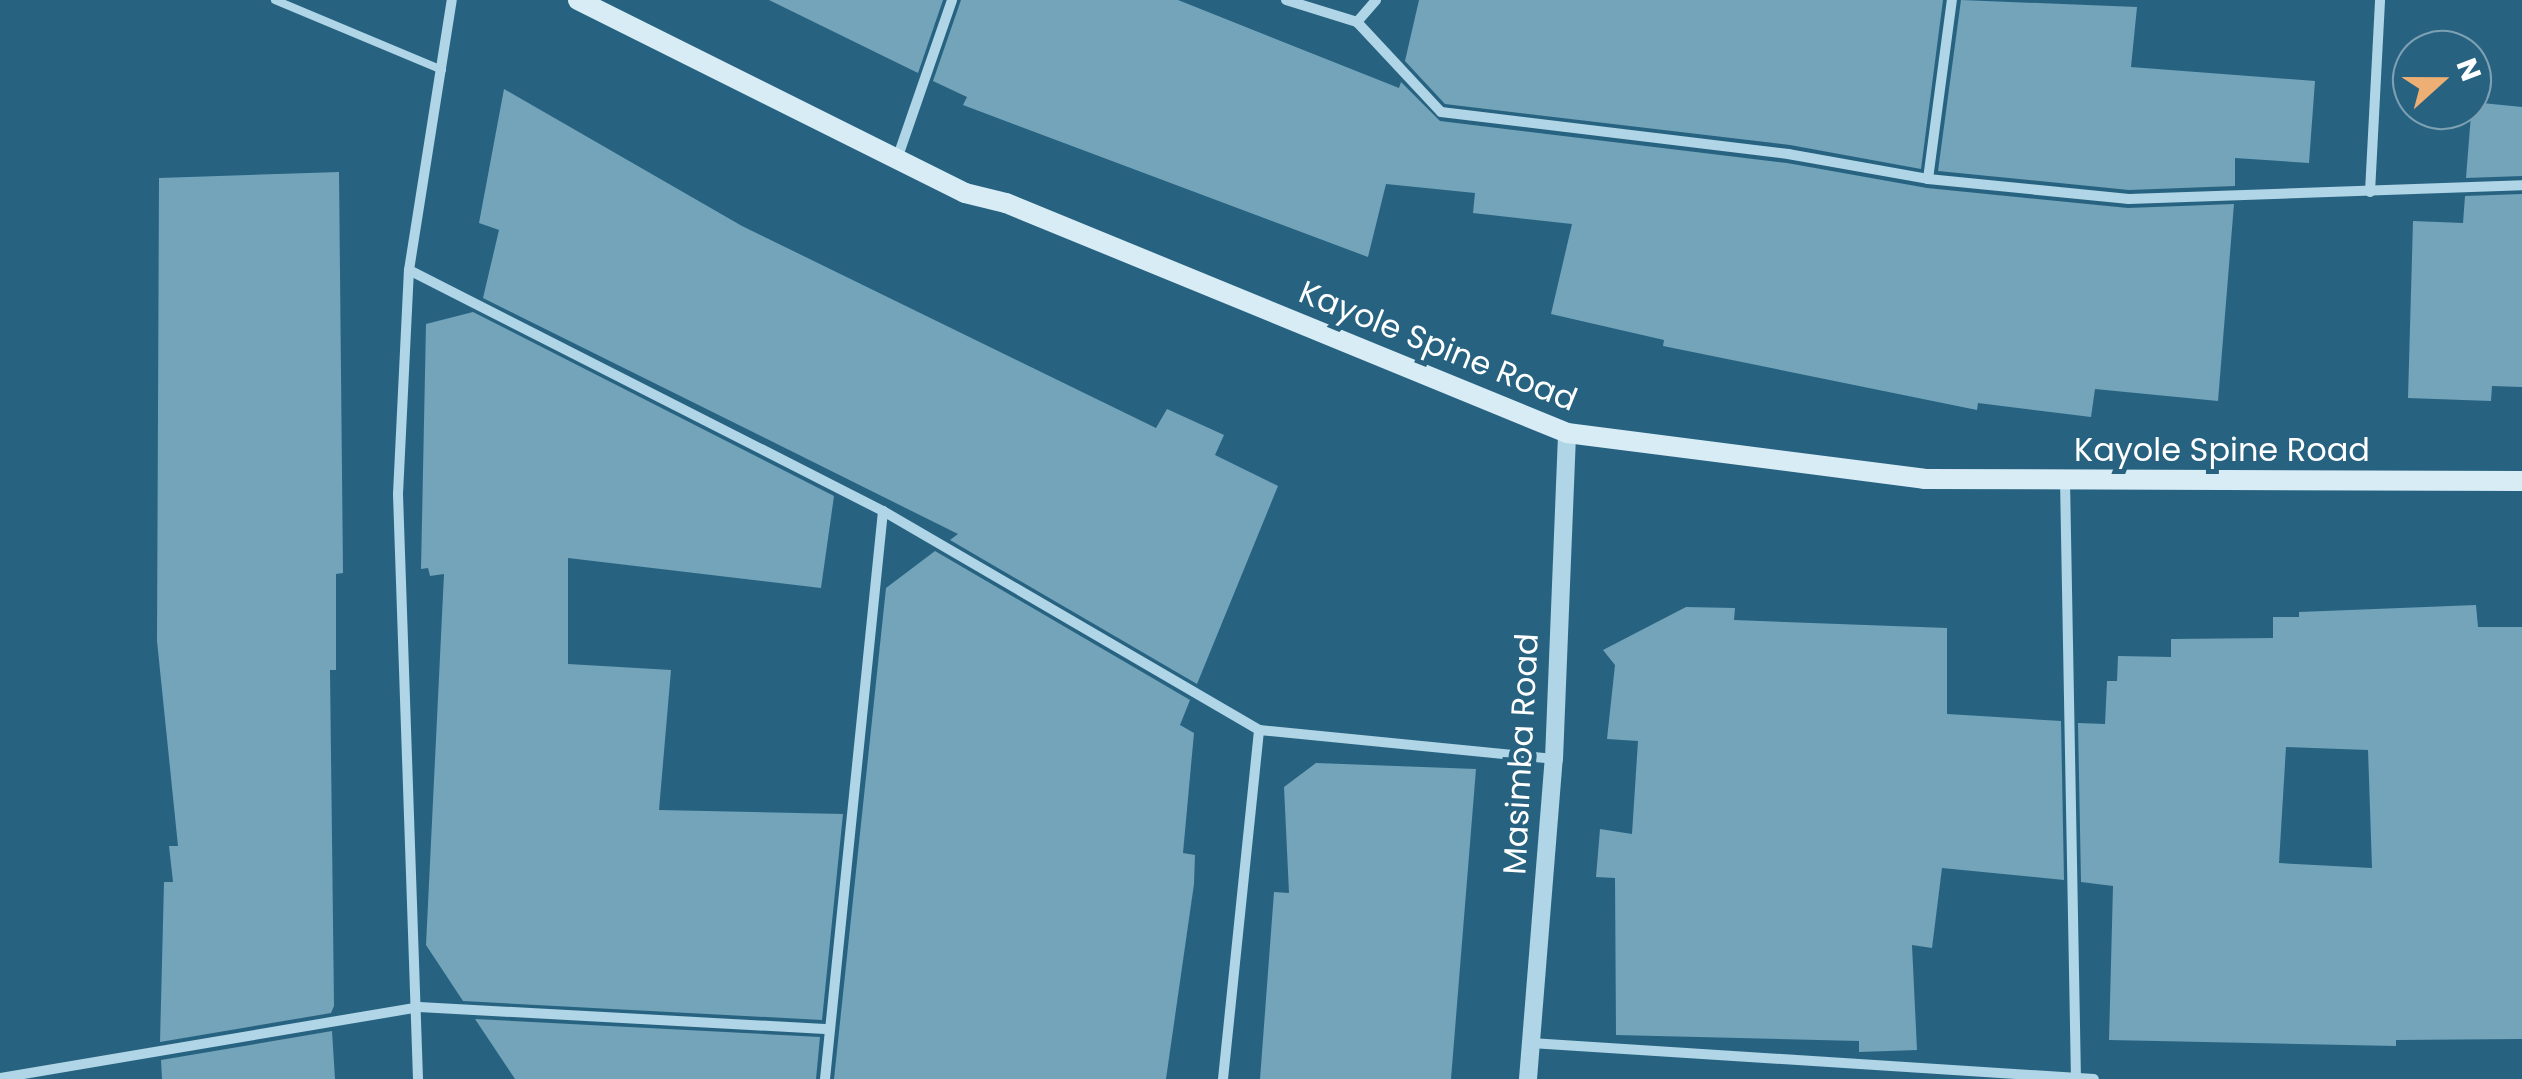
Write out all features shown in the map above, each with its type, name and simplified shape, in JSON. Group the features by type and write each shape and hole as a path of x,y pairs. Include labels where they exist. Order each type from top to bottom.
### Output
{"main road":[{"name":"Kayole Spine Road","path":"578,0 964,194 1006,203 1567,433 1924,479 2522,481"}],"street":[{"path":"418,1079 420,1008 398,494 410,270 452,0"},
{"path":"897,160 952,0"},
{"path":"1286,0 1357,22 1442,112 1788,154 1928,180 2128,199 2522,185"},
{"path":"1357,22 1376,0"},
{"path":"1928,180 1952,0"},
{"path":"2370,192 2380,0"},
{"path":"410,270 883,511 1259,730 1554,760"},
{"name":"Masimba Road","path":"1528,1079 1554,760 1567,433"},
{"path":"2065,479 2076,1078"},
{"path":"825,1079 883,511"},
{"path":"1223,1079 1259,730"},
{"path":"0,1078 420,1008 829,1029"},
{"path":"1530,1044 2094,1079"}],"lane":[{"path":"275,0 442,70"}],"building":[{"path":"769,0 943,0 918,73"},
{"path":"961,0 1178,0 1399,88 1401,82 1440,121 1787,163 1927,188 2128,208 2234,204 2218,401 2095,389 2091,417 1978,403 1977,410 1663,346 1664,340 1551,314 1572,224 1473,213 1475,193 1386,184 1368,257 963,105 967,97 933,81"},
{"path":"1419,0 1943,0 1921,169 1790,145 1445,104 1405,61"},
{"path":"1961,0 2137,7 2131,67 2315,81 2309,163 2235,158 2235,186 2129,190 1938,171"},
{"path":"504,89 742,226 1156,428 1167,409 1224,435 1215,455 1278,486 1197,684 950,540 958,534 483,298 499,230 479,223"},
{"path":"2492,104 2522,107 2522,176 2466,178 2470,130 2492,130"},
{"path":"339,172 343,573 336,574 336,670 330,670 334,1006 331,1013 160,1042 164,882 173,882 169,846 178,846 157,641 159,178"},
{"path":"2522,194 2522,387 2492,386 2491,401 2408,398 2413,221 2463,223 2465,196"},
{"path":"473,312 834,496 821,588 568,558 568,664 671,670 659,810 843,814 822,1020 463,1001 426,945 444,574 430,576 428,568 421,569 426,324"},
{"path":"935,551 1190,700 1180,725 1194,733 1183,853 1195,855 1194,884 1166,1079 834,1079 886,588"},
{"path":"2476,605 2478,627 2522,627 2522,1039 2396,1040 2396,1046 2109,1040 2113,886 2081,882 2078,723 2105,724 2107,681 2117,681 2118,656 2171,657 2171,639 2273,638 2273,617 2299,617 2299,612","holes":["2286,747 2368,750 2372,868 2279,863"]},
{"path":"1686,607 1735,608 1734,620 1947,628 1947,714 2061,721 2064,880 1942,868 1932,948 1912,945 1917,1050 1859,1052 1859,1041 1616,1035 1615,878 1596,877 1600,829 1632,834 1638,741 1607,739 1615,665 1603,650"},
{"path":"1316,763 1476,769 1451,1079 1260,1079 1274,892 1289,893 1284,787"},
{"path":"475,1019 820,1037 816,1079 515,1079"},
{"path":"332,1031 335,1079 162,1079 161,1060"}]}
